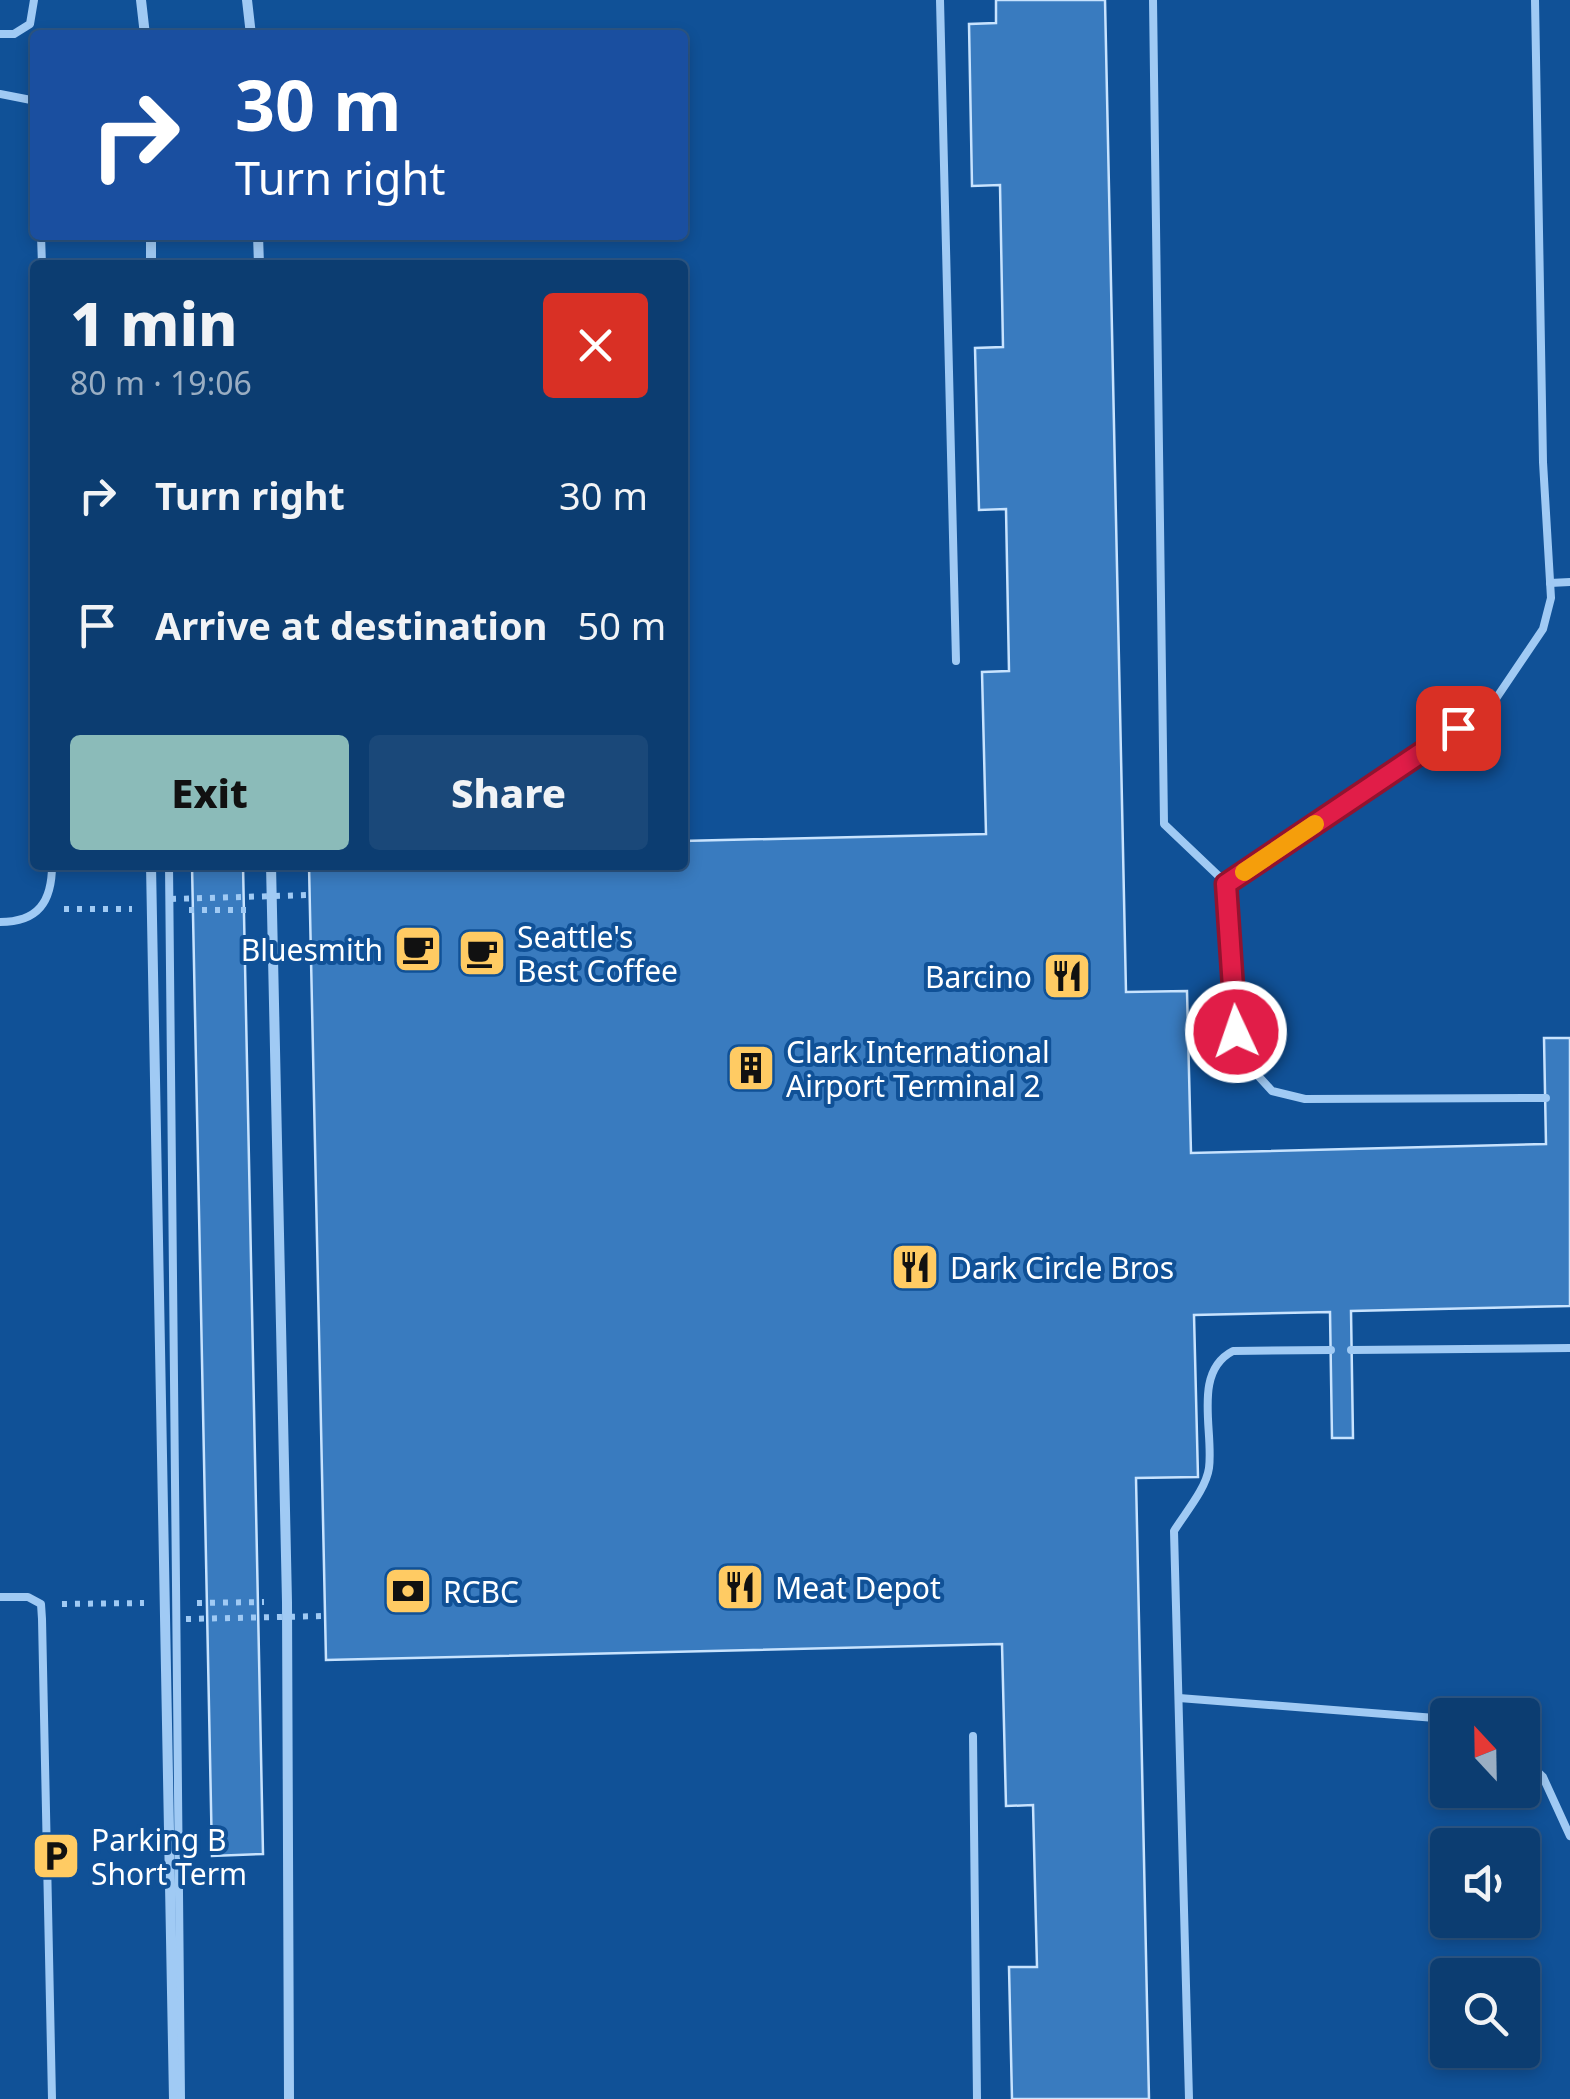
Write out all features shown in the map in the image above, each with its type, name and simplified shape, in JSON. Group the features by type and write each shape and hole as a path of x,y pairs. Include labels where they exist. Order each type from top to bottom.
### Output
{"street":[{"path":"141,0 144,30"},
{"path":"247,0 250,30"},
{"path":"151,870 164,1620 178,2099"},
{"path":"271,870 286,1582 289,2099"}],"lane":[{"path":"0,34 14,34 30,24 34,0"},
{"path":"940,0 956,661"},
{"path":"1152,0 1164,824 1226,884 1240,1056 1272,1091 1305,1100 1546,1098"},
{"path":"1226,884 1491,706 1543,629 1551,598 1543,462 1534,0"},
{"path":"0,94 30,100"},
{"path":"1550,583 1570,582"},
{"path":"0,922 22,922 43,908 52,888 52,870"},
{"path":"169,870 178,2099"},
{"path":"1351,1350 1570,1348"},
{"path":"1189,2099 1174,1531 1209,1472 1213,1368 1219,1358 1233,1351 1331,1350"},
{"path":"0,1598 28,1598 41,1604 52,2099"},
{"path":"1179,1698 1430,1719"},
{"path":"973,1736 977,2099"},
{"path":"1540,1774 1570,1836"}],"path":[{"path":"151,899 310,895"},
{"path":"164,1620 325,1616"}],"building":[{"name":"Clark International Airport Terminal 2","path":"996,0 1105,0 1126,992 1187,991 1191,1153 1546,1144 1544,1038 1570,1038 1570,1306 1351,1311 1353,1438 1332,1438 1330,1312 1194,1315 1198,1477 1136,1478 1149,2099 1012,2099 1009,1967 1037,1967 1033,1805 1006,1806 1002,1644 326,1660 309,870 688,870 688,841 986,834 982,672 1009,671 1006,509 979,510 975,348 1003,347 1000,185 972,186 969,24 996,23"},
{"path":"192,870 243,870 263,1854 212,1856"}],"slow traffic":[{"path":"1244,872 1315,824"}],"place":[{"name":"Bluesmith","path":"418,949"},
{"name":"Seattle's Best Coffee","path":"482,953"},
{"name":"Barcino","path":"1067,976"},
{"name":"Clark International Airport Terminal 2","path":"751,1068"},
{"name":"Dark Circle Bros","path":"915,1267"},
{"name":"Meat Depot","path":"740,1587"},
{"name":"RCBC","path":"408,1591"},
{"name":"Parking B Short Term","path":"56,1856"}],"route":[{"path":"1236,1032 1226,884 1458,728"}]}
